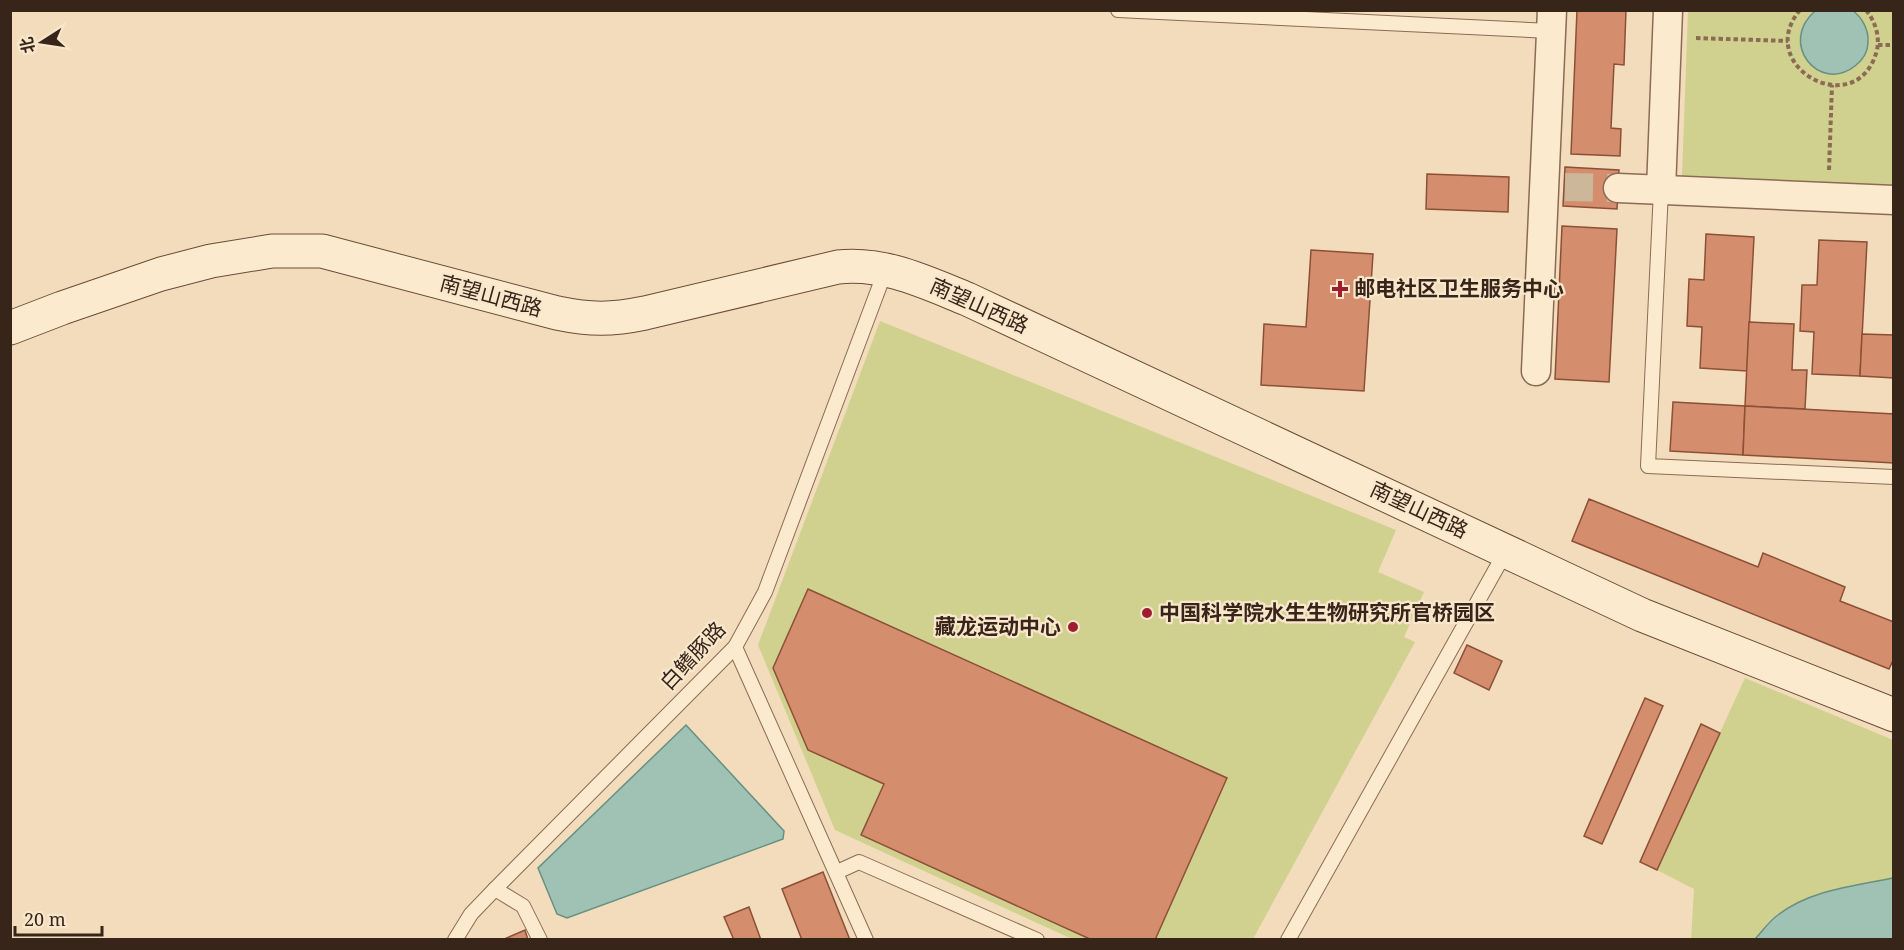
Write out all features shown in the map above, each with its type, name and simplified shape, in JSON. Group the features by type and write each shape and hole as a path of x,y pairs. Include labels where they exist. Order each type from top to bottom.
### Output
{"street":[{"path":"1536,371 1555,186 1551,21"},
{"path":"1661,190 1668,24"},
{"path":"1618,188 1893,200"},
{"name":"南望山西路","path":"10,328 161,274 211,261 272,251 322,250 557,313 589,319 616,319 645,313 838,267 855,265 886,269 967,299 1642,615 1893,715"}],"lane":[{"path":"1118,10 1551,21"},
{"path":"1661,190 1648,466 1893,477"},
{"name":"白鳍豚路","path":"455,939 471,914 735,647 765,592 886,269"},
{"path":"1288,939 1506,551"},
{"path":"735,647 866,939"},
{"path":"837,872 860,862 1037,939"},
{"path":"495,889 524,906 540,939"}],"path":[{"path":"1800,10 1791,25 1788,41 1790,55 1798,68 1809,78 1832,85 1853,81 1865,72 1874,59 1878,45 1877,30 1866,10"},
{"path":"1668,24 1788,41"},
{"path":"1878,45 1893,45"},
{"path":"1829,197 1832,85"}],"green space":[{"path":"1688,11 1893,11 1893,185 1682,176"},
{"name":"藏龙运动中心","path":"880,321 1396,530 1378,572 1424,592 1404,637 1415,642 1253,939 1072,939 835,830 758,645"},
{"path":"1745,678 1893,740 1893,878 1837,889 1776,916 1755,939 1691,940 1694,889 1657,870"}],"shaded area":[{"path":"1852,10 1866,28 1868,45 1864,55 1855,66 1841,73 1828,74 1817,69 1808,61 1802,50 1801,37 1805,24 1815,11"},
{"path":"686,725 784,831 783,839 567,918 557,914 538,868"},
{"path":"1893,878 1893,939 1755,939 1775,917 1804,900 1833,890"}],"building":[{"path":"1577,10 1626,10 1624,65 1614,64 1611,128 1621,129 1620,156 1571,154"},
{"path":"1565,167 1619,170 1617,209 1563,206"},
{"path":"1427,174 1509,177 1508,212 1426,209"},
{"path":"1562,226 1617,229 1609,382 1555,379"},
{"path":"1706,234 1754,237 1747,371 1700,368 1702,327 1687,326 1689,279 1704,280"},
{"path":"1819,240 1867,242 1860,376 1812,374 1814,332 1800,331 1802,285 1817,285"},
{"name":"邮电社区卫生服务中心","path":"1311,250 1373,254 1364,391 1261,385 1264,324 1306,327"},
{"path":"1749,322 1794,324 1792,370 1807,370 1805,409 1745,406"},
{"path":"1862,334 1894,335 1894,378 1860,376"},
{"path":"1673,402 1745,406 1743,455 1670,451"},
{"path":"1745,406 1894,414 1894,463 1743,455"},
{"path":"1589,499 1758,567 1763,553 1845,587 1840,601 1894,622 1894,658 1889,669 1572,541"},
{"path":"808,589 1227,778 1155,940 1092,940 861,835 884,784 808,750 773,668"},
{"path":"1467,645 1502,661 1489,690 1454,673"},
{"path":"1645,698 1663,706 1602,844 1584,836"},
{"path":"1701,724 1720,733 1657,870 1640,862"},
{"path":"823,872 850,940 802,940 782,889"},
{"path":"749,907 761,940 734,940 724,917"},
{"path":"525,930 528,940 502,940"}],"tunnel":[{"path":"1565,187 1618,188"}],"place":[{"name":"邮电社区卫生服务中心","path":"1340,289"},
{"name":"中国科学院水生生物研究所官桥园区","path":"1147,613"},
{"name":"藏龙运动中心","path":"1073,627"}]}
